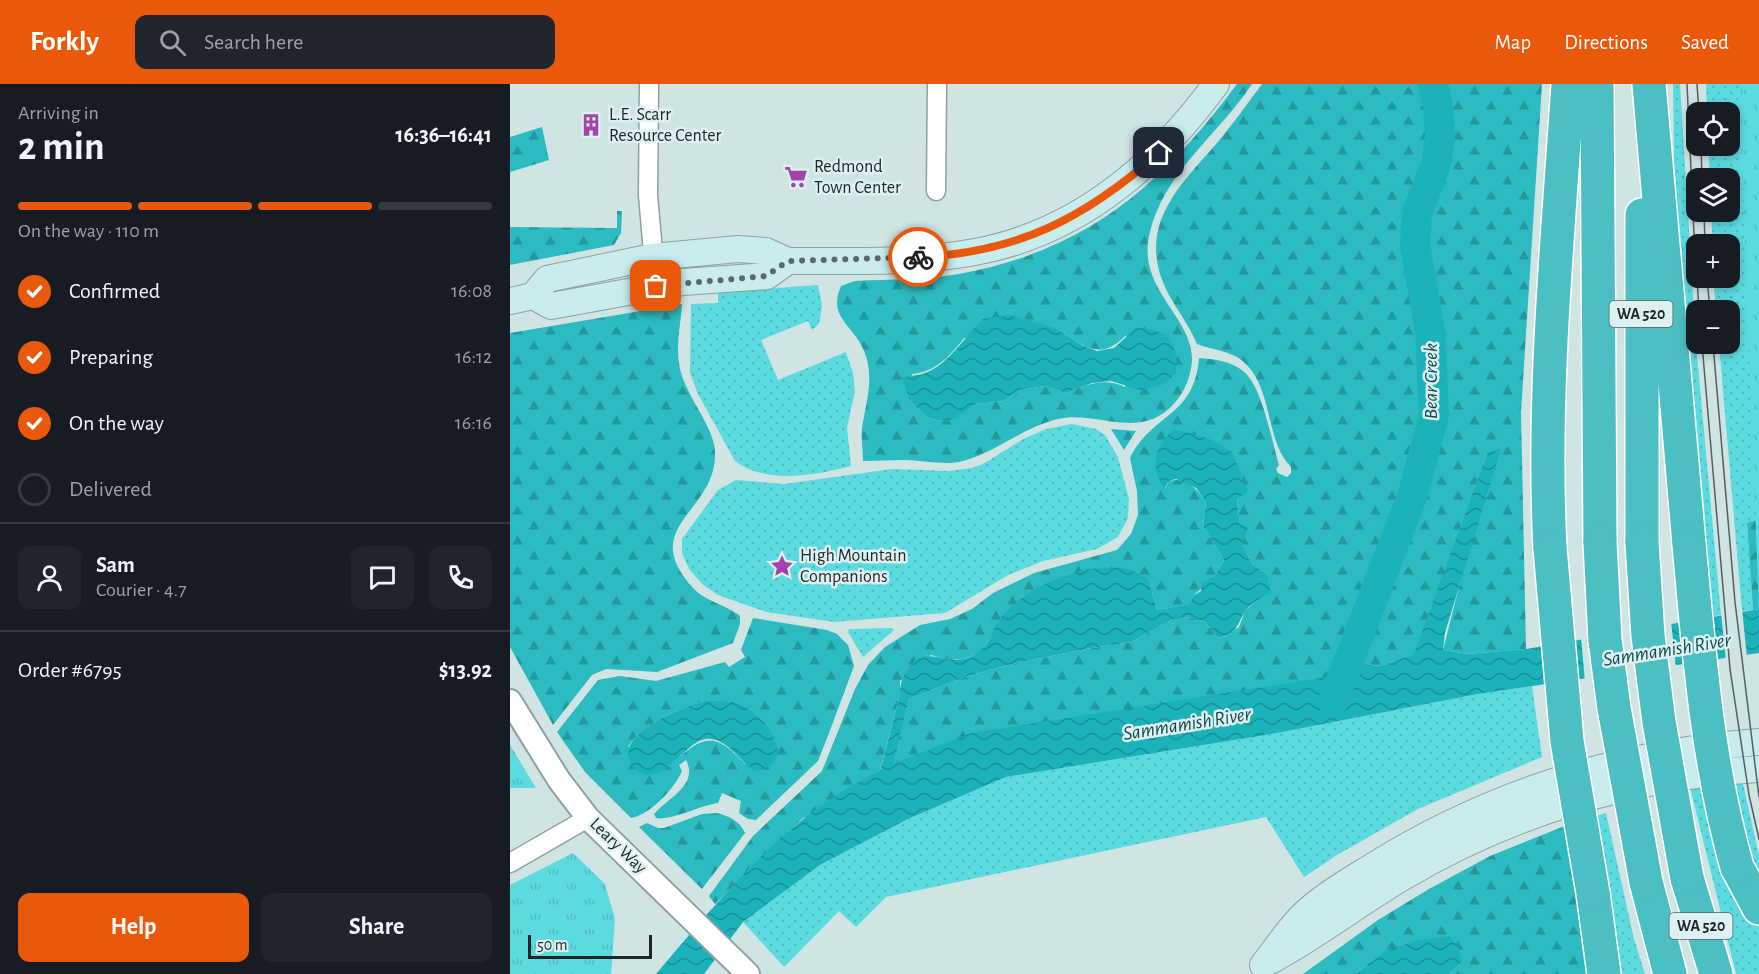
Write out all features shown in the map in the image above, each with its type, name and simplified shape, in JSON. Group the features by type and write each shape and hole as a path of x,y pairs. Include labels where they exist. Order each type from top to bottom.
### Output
{"highway":[{"path":"1568,84 1551,372 1547,484 1550,548 1567,741 1593,893 1604,974"},
{"name":"WA 520","path":"1598,84 1600,543 1605,640 1614,708 1646,882 1670,974"},
{"name":"WA 520","path":"1644,84 1641,286 1642,543 1648,636 1659,722 1687,878 1716,974"},
{"path":"1649,84 1706,723 1726,830 1737,867 1759,908"}],"main road":[{"path":"522,298 547,279 652,257 738,249 766,251 788,261 929,257 976,252 1054,226 1088,209 1135,175 1159,153 1192,118 1216,84"},
{"path":"522,298 551,306 656,286 766,276 788,261"},
{"path":"1257,970 1300,918 1331,894 1397,851 1466,815 1539,786 1614,764 1690,749 1759,742"},
{"path":"1257,970 1316,937 1404,876 1500,828 1567,804 1636,786 1706,773 1759,769"}],"street":[{"path":"648,84 648,195 656,286"},
{"path":"936,191 937,84"},
{"name":"Leary Way","path":"510,701 559,780 588,818 682,907 746,972"},
{"path":"510,863 588,818"}],"green space":[{"path":"1237,84 1252,84 1166,193 1156,213 1149,236 1148,255 1151,272 1183,329 1192,358 1185,388 1166,411 1152,419 1137,423 1074,417 1058,419 1033,428 987,452 963,461 941,463 904,460 863,461 862,428 869,390 869,370 860,342 839,314 837,306 841,286 855,281 923,278 964,273 1009,262 1050,247 1086,229 1120,207 1181,152","holes":["1056,328 1083,345 1100,350 1117,343 1126,335 1125,387 1102,382 1066,393 1046,386 1020,390 1004,401 974,404 954,418 940,421 926,417 910,401 912,374 935,367 948,357 964,338"]},
{"path":"1262,84 1542,84 1521,412 1526,649 1468,654 1443,650 1461,579 1487,453 1415,654 1380,666 1364,664 1326,677 803,818 715,904 709,896 753,836 822,771 855,689 868,665 885,647 920,625 950,619 972,609 993,593 1034,573 1117,550 1131,534 1138,515 1137,491 1130,458 1150,431 1181,404 1196,378 1199,358 1228,363 1243,371 1250,378 1266,415 1279,465 1276,469 1278,473 1287,477 1291,473 1291,467 1276,441 1258,380 1249,367 1237,357 1197,344 1165,287 1158,266 1156,247 1158,230 1172,198 1229,129","holes":["1174,429 1237,498 1242,543 1252,564 1267,574 1256,601 1245,611 1239,627 1226,636 1218,638 1205,622 1190,617 1171,620 1132,642 1008,665 968,676 909,699 892,764 880,770 900,694 900,681 931,655 945,658 967,658 982,649 989,641 1001,618 1149,580 1157,610 1191,604 1193,596 1214,577 1224,560 1203,526 1206,502 1199,493 1181,480 1169,481 1165,489"]},
{"path":"1673,84 1680,84 1686,222 1688,222 1689,234 1686,234 1686,288 1693,288 1693,300 1686,300 1686,326 1674,160"},
{"path":"1706,84 1759,84 1759,519 1747,523 1753,610 1742,611 1720,354 1740,354 1740,300 1715,300 1714,288 1740,288 1740,234 1712,234 1712,222 1740,222 1740,168 1709,168 1709,156 1740,156 1740,102 1707,102"},
{"path":"1739,84 1759,84 1759,611 1740,102"},
{"path":"542,127 549,160 510,172 510,137"},
{"path":"617,211 622,211 621,233 614,245 510,265 510,227 617,228"},
{"path":"818,285 822,306 819,324 812,330 808,321 761,340 778,380 846,352 853,373 855,391 847,428 851,466 808,475 776,476 761,473 735,461 698,394 690,373 691,304 718,303 718,292"},
{"path":"682,304 678,348 681,374 709,430 715,451 713,472 705,490 676,533 673,549 678,567 693,588 704,597 740,616 740,624 733,643 657,672 606,669 592,675 553,725 510,647 510,333"},
{"path":"1688,354 1697,354 1721,615 1707,617"},
{"path":"1072,424 1096,429 1105,435 1118,457 1129,499 1128,518 1118,537 1097,549 1043,561 1008,575 945,613 834,622 766,612 718,595 702,584 689,569 682,553 682,539 718,490 736,480 784,484 892,469 950,471 971,468 983,464 1023,439 1046,429"},
{"path":"1111,429 1136,431 1124,450"},
{"path":"1759,519 1759,609 1753,610 1747,523"},
{"path":"753,618 827,630 837,634 848,645 854,666 818,761 756,820 748,819 739,813 741,801 722,793 718,803 669,817 656,818 654,814 685,784 689,769 686,760 679,765 682,771 668,793 646,812 631,818 585,772 557,732 598,680 620,676 656,681 725,662 729,667 745,657 741,650","holes":["704,701 726,702 744,707 758,717 772,735 745,764 724,745 715,741 699,743 669,766 628,747 642,731 652,724"]},
{"path":"892,628 894,630 863,657 848,632 849,629"},
{"path":"1532,686 1542,757 1418,809 1337,855 1304,877 1266,817 886,897 856,927 839,911 784,967 743,922 820,865 908,819 1006,777 1272,734 1478,694"},
{"path":"510,745 536,788 510,788"},
{"path":"1742,779 1759,856 1759,886 1729,781"},
{"path":"1708,785 1744,910 1759,927 1759,974 1736,974 1690,787"},
{"path":"717,813 734,820 745,833 702,889 639,827 647,823 664,828 702,814"},
{"path":"1606,813 1634,939 1645,974 1615,974 1590,818"},
{"path":"1567,825 1588,974 1449,974 1462,962 1381,953 1355,974 1303,974 1378,920 1429,889 1490,856"},
{"path":"573,853 605,884 615,919 611,974 510,974 510,885"}],"water":[{"path":"1010,315 1056,328 1082,345 1097,351 1114,348 1136,328 1156,331 1164,334 1173,345 1176,353 1176,374 1162,385 1140,390 1111,381 1092,383 1066,393 1046,386 1020,390 1004,401 975,404 954,419 940,421 926,417 910,401 902,378 933,369 956,349 983,319"},
{"name":"Sammamish River","path":"1174,429 1210,439 1232,452 1248,491 1237,499 1240,524 1248,527 1242,543 1252,564 1267,574 1271,593 1249,606 1237,627 1225,636 1218,638 1205,622 1190,617 1171,620 1132,642 1008,665 968,676 909,699 893,764 972,733 1326,677 1364,664 1380,666 1414,654 1487,453 1501,449 1445,633 1443,650 1468,654 1526,649 1759,609 1759,653 1478,694 1272,734 1006,777 908,819 820,865 743,922 704,974 656,974 705,916 785,834 846,789 880,771 900,687 908,669 915,661 930,656 956,660 974,655 986,645 1003,615 1014,604 1058,578 1092,569 1124,568 1149,580 1157,610 1190,604 1193,596 1201,591 1202,582 1214,577 1224,560 1203,526 1206,502 1196,488 1176,479 1169,481 1164,489 1160,481 1156,457 1162,442"},
{"path":"704,701 735,703 754,713 770,731 775,741 778,751 775,760 768,767 755,771 729,748 711,739 695,743 671,764 654,774 644,774 634,768 628,751 633,741 642,732 668,715"},
{"path":"1449,936 1458,946 1462,962 1449,974 1355,974 1381,953 1417,940"}],"pier":[{"path":"1742,608 1747,658 1726,662 1721,612"},
{"path":"1671,621 1676,669 1585,682 1581,637"}],"waterway":[{"name":"Bear Creek","path":"1333,702 1413,494 1434,415 1430,330 1415,246 1417,213 1436,165 1440,136 1438,107 1433,84"}],"tram line":[{"path":"1687,84 1694,234"},
{"path":"1697,84 1698,102"},
{"path":"1701,156 1702,168"},
{"path":"1704,222 1705,234"},
{"path":"1698,288 1698,300"},
{"path":"1708,288 1709,300"},
{"path":"1703,354 1730,669 1749,795 1759,839"},
{"path":"1714,354 1735,602 1759,797"}],"way so far":[{"path":"656,286 766,276 788,261 918,257"}],"place":[{"name":"L.E. Scarr Resource Center","path":"591,125"},
{"name":"Redmond Town Center","path":"796,177"},
{"name":"High Mountain Companions","path":"782,566"}],"route":[{"path":"918,257 976,252 1054,226 1088,209 1127,182 1159,153"}]}
